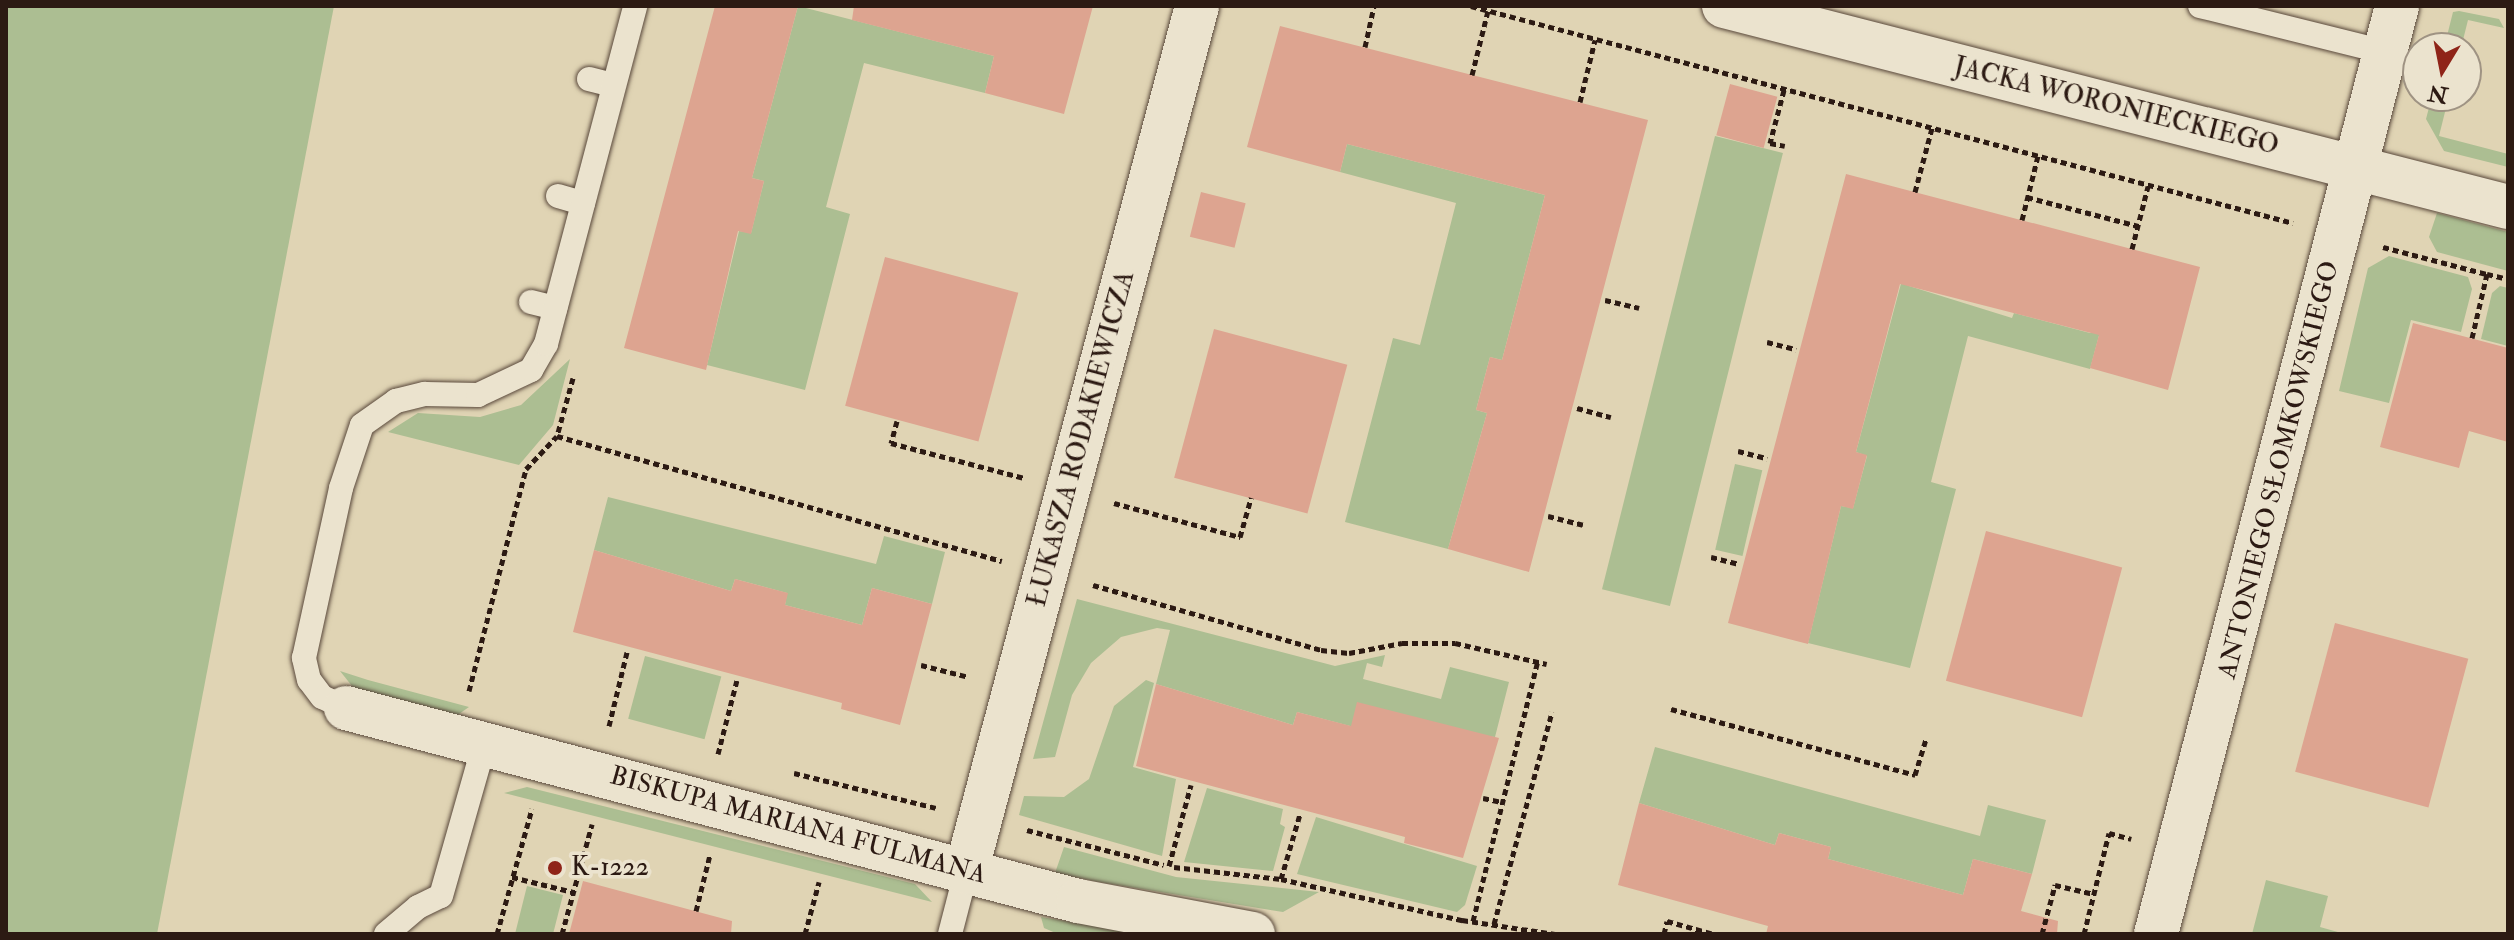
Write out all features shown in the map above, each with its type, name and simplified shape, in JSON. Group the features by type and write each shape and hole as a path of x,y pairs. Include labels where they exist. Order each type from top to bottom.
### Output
{"street":[{"name":"ŁUKASZA RODAKIEWICZA","path":"966,872 1197,6"},
{"name":"JACKA WORONIECKIEGO","path":"1724,6 2508,207"},
{"name":"ANTONIEGO SŁOMKOWSKIEGO","path":"2156,934 2397,6"},
{"name":"BISKUPA MARIANA FULMANA","path":"346,708 485,742 1078,901 1253,934"}],"lane":[{"path":"346,708 322,697 309,680 305,646 341,488 362,425 396,401 425,394 478,395 531,370 546,344 635,6"},
{"path":"2200,6 2385,52"},
{"path":"589,79 613,85"},
{"path":"558,196 583,203"},
{"path":"531,302 555,308"},
{"path":"386,934 418,907 441,896 485,742"},
{"path":"950,934 966,872"}],"path":[{"path":"1365,47 1374,6"},
{"path":"1471,6 2307,227"},
{"path":"1472,75 1488,11"},
{"path":"1580,102 1595,40"},
{"path":"1784,90 1770,143 1785,146"},
{"path":"1915,192 1932,128"},
{"path":"2022,220 2038,156"},
{"path":"2132,249 2148,186"},
{"path":"2027,197 2138,226"},
{"path":"2472,338 2487,274 2508,279"},
{"path":"1605,300 1639,308"},
{"path":"1767,342 1796,349"},
{"path":"469,692 526,469 557,435 574,374"},
{"path":"1577,408 1611,417"},
{"path":"897,421 891,443 1240,537 1251,498"},
{"path":"557,435 1321,650 1349,653 1429,642 1547,664"},
{"path":"1738,451 1767,458"},
{"path":"1548,516 1583,525"},
{"path":"1711,557 1739,564"},
{"path":"609,726 627,652"},
{"path":"1473,921 1538,661"},
{"path":"921,665 976,679"},
{"path":"718,754 737,680"},
{"path":"1671,709 1915,775 1926,738"},
{"path":"1494,924 1552,712"},
{"path":"1169,866 1191,785"},
{"path":"1483,798 1502,802"},
{"path":"497,934 531,808 546,812"},
{"path":"1281,879 1300,814"},
{"path":"577,820 607,828"},
{"path":"562,934 592,824"},
{"path":"2084,934 2109,833 2146,843"},
{"path":"695,851 726,859"},
{"path":"696,911 710,855"},
{"path":"512,877 573,892"},
{"path":"803,879 832,886"},
{"path":"805,934 819,882"},
{"path":"2042,934 2055,885 2093,894"},
{"path":"1664,934 1667,921 1714,934"}],"green space":[{"path":"6,6 334,6 157,934 6,934"},
{"path":"798,6 994,56 985,93 864,63 826,207 850,214 805,390 707,365 739,231 751,233 764,181 752,178"},
{"path":"2453,12 2499,19 2504,28 2468,20 2465,32 2448,32"},
{"path":"2428,112 2445,112 2439,136 2508,154 2508,167 2444,151 2426,119"},
{"path":"1715,136 1783,153 1670,606 1602,589"},
{"path":"1347,144 1545,195 1502,360 1490,357 1476,410 1487,413 1448,549 1345,522 1393,338 1420,345 1456,203 1340,172"},
{"path":"2437,213 2508,232 2508,271 2437,252 2429,237"},
{"path":"2389,256 2468,277 2472,289 2461,332 2411,320 2389,403 2339,391 2368,268"},
{"path":"1903,276 1909,286 2012,318 2014,313 2090,333 2101,328 2090,369 1968,336 1931,482 1956,489 1910,668 1808,643 1841,506 1853,508 1867,456 1856,452"},
{"path":"2500,286 2508,288 2508,346 2481,339 2492,293"},
{"path":"570,359 553,425 519,465 388,432 418,413 480,417 521,405"},
{"path":"1735,464 1762,470 1742,556 1715,550"},
{"path":"608,497 876,564 884,536 945,552 932,604 872,588 862,625 785,605 787,593 735,579 731,591 594,550"},
{"path":"1077,599 1335,666 1385,655 1382,667 1367,663 1363,679 1441,699 1450,667 1509,682 1495,737 1350,726 1297,712 1293,725 1156,684 1170,630 1157,628 1121,637 1091,663 1072,695 1055,757 1033,759"},
{"path":"645,656 721,676 704,739 628,719"},
{"path":"340,671 469,707 456,716 356,691"},
{"path":"1146,680 1154,683 1133,767 1176,779 1162,856 1019,815 1024,796 1064,797 1089,779 1114,706"},
{"path":"1655,747 1980,836 1988,805 2046,820 2032,874 1973,859 1963,895 1828,859 1831,847 1779,833 1775,845 1639,803"},
{"path":"527,787 915,884 932,902 504,793"},
{"path":"1207,788 1283,809 1280,824 1285,827 1273,871 1184,862"},
{"path":"1316,817 1477,866 1465,905 1457,912 1297,874"},
{"path":"1064,847 1176,877 1319,892 1283,912 1099,882 1055,873"},
{"path":"2266,880 2328,896 2320,927 2345,934 2252,934"},
{"path":"527,886 563,895 553,934 515,934"},
{"path":"1041,917 1142,934 1058,934 1044,928"}],"building":[{"path":"715,6 798,6 752,178 764,181 751,234 738,231 706,370 624,348"},
{"path":"854,6 1093,6 1064,114 985,93 994,56 852,20"},
{"path":"1280,26 1648,120 1529,572 1448,549 1487,413 1476,410 1490,357 1502,360 1545,195 1347,144 1340,172 1247,147"},
{"path":"1730,84 1777,97 1764,148 1716,135"},
{"path":"1846,174 2200,267 2168,390 2090,368 2099,335 1900,284 1856,452 1867,455 1853,509 1841,506 1808,644 1728,623"},
{"path":"1201,192 1246,203 1235,248 1190,237"},
{"path":"885,257 1018,293 978,441 845,406"},
{"path":"2413,323 2508,348 2508,442 2469,431 2459,468 2380,447"},
{"path":"1214,329 1347,365 1307,513 1174,478"},
{"path":"1986,531 2122,567 2082,717 1946,681"},
{"path":"594,550 731,591 735,579 788,593 785,605 862,625 872,588 932,604 900,725 841,709 842,703 573,632"},
{"path":"2335,623 2468,659 2428,807 2295,772"},
{"path":"1156,684 1293,725 1297,712 1351,726 1357,702 1499,738 1463,858 1404,843 1405,837 1136,766"},
{"path":"1639,803 1775,845 1779,833 1831,847 1828,859 1963,895 1973,859 2032,874 2021,911 2058,921 2057,934 1766,934 1768,926 1618,885"},
{"path":"583,881 732,921 731,934 569,934"}],"place":[{"name":"K-1222","path":"555,868"}]}
